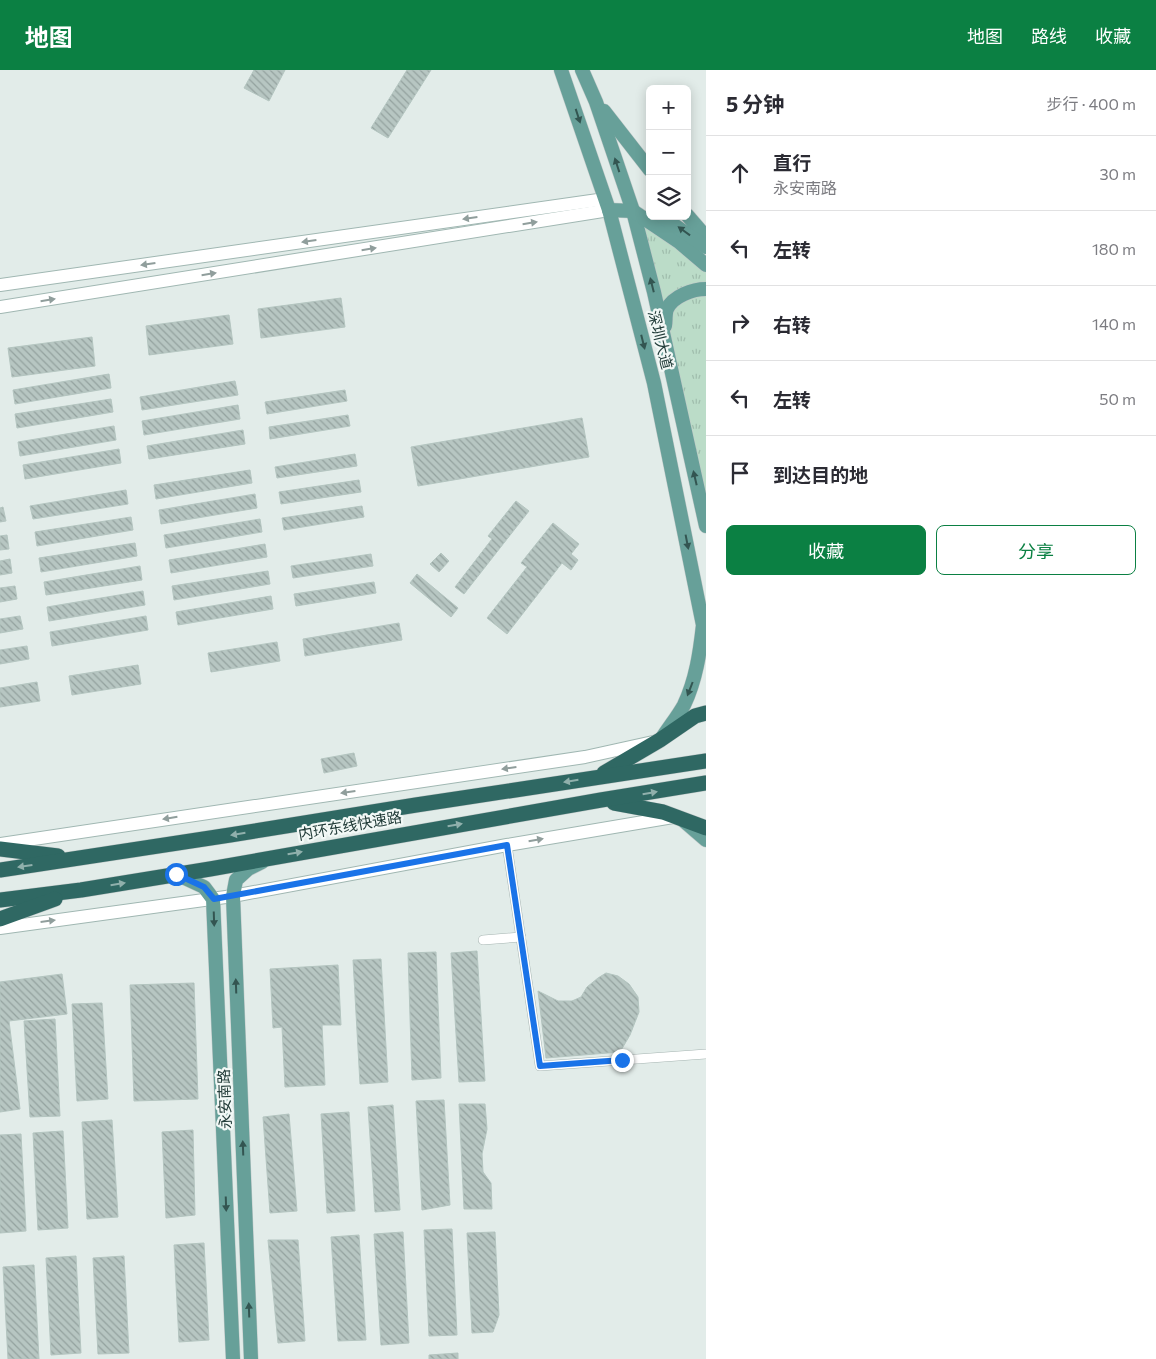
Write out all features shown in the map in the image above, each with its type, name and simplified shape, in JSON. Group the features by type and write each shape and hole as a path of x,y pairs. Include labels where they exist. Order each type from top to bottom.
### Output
{"highway":[{"path":"599,776 660,740 695,716 706,713"},
{"name":"内环东线快速路","path":"0,870 599,776 706,761"},
{"name":"内环东线快速路","path":"0,900 81,890 706,783"},
{"path":"600,800 663,812 706,828"},
{"path":"0,849 80,858"},
{"path":"0,919 81,890"}],"main road":[{"name":"深圳大道","path":"562,70 607,204 660,409 703,625 694,678 684,705 660,740"},
{"name":"深圳大道","path":"582,70 596,102 631,206 706,526"},
{"path":"596,102 646,165"},
{"path":"607,204 646,209"},
{"path":"631,206 706,265"},
{"path":"667,220 706,247"},
{"path":"691,220 706,237"},
{"path":"664,342 666,310 675,299 691,291 706,289"},
{"path":"700,650 706,665"},
{"path":"678,819 706,840"},
{"name":"永安南路","path":"251,1359 233,896 236,880 248,869 270,858"},
{"path":"176,874 204,887 214,899"},
{"name":"永安南路","path":"214,899 232,1359"}],"street":[{"path":"0,285 607,204"},
{"path":"0,307 607,204"},
{"path":"0,844 585,757 660,740"},
{"path":"0,928 233,896 507,845 678,819"},
{"path":"507,845 540,1066 706,1054"},
{"path":"483,940 521,937"}],"green space":[{"path":"633,211 706,265 706,526"}],"building":[{"path":"254,70 285,70 269,101 244,88"},
{"path":"407,70 431,70 388,138 371,128"},
{"path":"341,298 345,327 261,338 258,309"},
{"path":"229,315 233,344 149,355 146,326"},
{"path":"92,337 95,366 12,377 8,348"},
{"path":"109,374 111,388 15,404 13,390"},
{"path":"235,381 238,395 142,410 140,397"},
{"path":"345,390 347,401 267,414 265,402"},
{"path":"111,399 113,412 17,428 15,414"},
{"path":"238,405 240,419 144,435 142,421"},
{"path":"348,415 350,426 270,439 269,427"},
{"path":"582,418 589,457 418,486 411,447"},
{"path":"114,426 116,440 20,456 18,442"},
{"path":"243,430 245,444 149,459 147,446"},
{"path":"119,449 121,463 25,479 23,465"},
{"path":"355,454 357,466 277,478 275,467"},
{"path":"250,470 252,483 156,499 154,485"},
{"path":"359,480 361,492 281,504 279,492"},
{"path":"126,490 128,504 33,519 30,506"},
{"path":"255,494 257,508 161,524 159,510"},
{"path":"516,501 529,511 464,594 455,587 492,539 488,536"},
{"path":"362,506 364,517 284,530 282,518"},
{"path":"3,507 6,521 0,522 0,508"},
{"path":"131,517 133,530 37,546 35,532"},
{"path":"260,519 262,532 166,548 164,535"},
{"path":"553,523 579,544 571,554 578,560 571,570 562,563 507,634 487,618 527,567 521,563"},
{"path":"7,535 9,549 0,550 0,536"},
{"path":"135,543 137,556 41,572 39,558"},
{"path":"265,544 267,557 171,573 169,560"},
{"path":"441,553 449,561 439,572 430,564"},
{"path":"371,554 373,566 293,578 291,566"},
{"path":"10,559 12,573 0,575 0,561"},
{"path":"140,566 142,580 46,595 44,582"},
{"path":"268,571 270,584 174,600 172,586"},
{"path":"417,574 458,608 451,617 410,583"},
{"path":"374,582 376,593 296,606 294,594"},
{"path":"15,586 17,599 0,602 0,588"},
{"path":"143,591 145,605 49,621 47,607"},
{"path":"271,596 273,609 178,625 176,612"},
{"path":"20,616 23,629 0,633 0,619"},
{"path":"146,616 148,630 52,646 50,632"},
{"path":"399,623 402,640 305,656 303,639"},
{"path":"277,642 280,661 211,672 208,653"},
{"path":"27,646 29,659 0,664 0,650"},
{"path":"138,665 141,684 72,695 69,676"},
{"path":"37,682 40,701 0,707 0,688"},
{"path":"354,753 357,766 324,773 321,759"},
{"path":"477,951 485,1081 459,1082 451,953"},
{"path":"436,952 441,1078 412,1080 408,953"},
{"path":"381,959 388,1082 360,1084 353,960"},
{"path":"338,965 341,1025 322,1025 325,1085 285,1087 282,1027 273,1028 270,969"},
{"path":"606,973 618,976 629,984 638,997 639,1012 630,1035 620,1052 546,1058 538,991 558,1001 572,1001 581,997 587,987"},
{"path":"62,974 67,1014 9,1021 20,1109 0,1112 0,982"},
{"path":"194,983 198,1099 134,1101 130,985"},
{"path":"102,1003 108,1099 77,1101 72,1004"},
{"path":"55,1019 60,1116 30,1117 24,1021"},
{"path":"444,1100 450,1205 422,1210 416,1101"},
{"path":"459,1104 485,1104 487,1129 482,1154 483,1172 491,1183 492,1209 464,1209"},
{"path":"393,1105 400,1210 375,1212 368,1107"},
{"path":"349,1112 355,1211 327,1213 321,1114"},
{"path":"289,1114 297,1211 270,1213 263,1117"},
{"path":"112,1120 118,1217 87,1219 82,1122"},
{"path":"193,1130 195,1215 166,1218 162,1132"},
{"path":"63,1131 68,1228 38,1230 33,1133"},
{"path":"21,1134 26,1231 0,1233 0,1135"},
{"path":"452,1229 457,1335 429,1336 424,1230"},
{"path":"403,1232 409,1343 381,1345 374,1234"},
{"path":"495,1232 499,1315 493,1332 472,1333 467,1233"},
{"path":"359,1235 366,1340 338,1341 331,1237"},
{"path":"268,1240 298,1240 305,1341 278,1343"},
{"path":"204,1243 209,1340 179,1342 174,1245"},
{"path":"76,1256 81,1353 51,1355 46,1258"},
{"path":"124,1256 129,1353 98,1354 93,1258"},
{"path":"34,1265 39,1359 8,1359 3,1267"},
{"path":"458,1353 458,1359 429,1359 429,1355"}],"route":[{"path":"176,874 204,887 214,899 507,845 540,1066 622,1060"}]}
